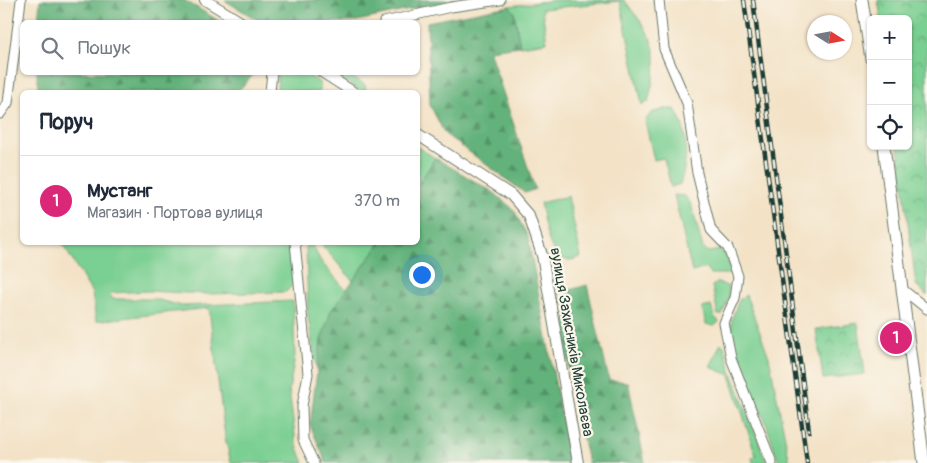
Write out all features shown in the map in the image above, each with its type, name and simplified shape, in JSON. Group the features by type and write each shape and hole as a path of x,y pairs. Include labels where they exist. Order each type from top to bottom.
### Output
{"main road":[{"path":"862,0 867,33"},
{"path":"885,150 924,446 924,463"}],"street":[{"path":"0,114 8,103 21,0"},
{"path":"205,0 238,20"},
{"path":"393,20 451,7 500,0"},
{"path":"659,0 664,49 687,103 697,173 711,230 728,248 738,276 735,298 724,323 731,358 772,463"},
{"path":"270,90 272,75"},
{"path":"327,75 350,90"},
{"name":"вулиця Захисників Миколаєва","path":"420,136 511,195 529,216 542,255 578,463"},
{"path":"295,245 308,374 302,406 304,440 314,463"},
{"path":"902,289 927,309"}],"green space":[{"path":"40,0 184,0 218,20 38,20"},
{"path":"224,0 456,0 361,20 258,20"},
{"path":"555,0 624,0 643,26 653,46 655,70 648,102 642,105 620,1 542,9 547,42 520,46 514,11 509,6"},
{"path":"878,0 927,0 927,296 916,285 899,150 912,150 912,15 880,15"},
{"path":"509,6 514,11 520,46 489,50 535,189 525,193 445,134 430,105 427,22"},
{"path":"37,75 253,75 239,90 38,90"},
{"path":"278,75 308,75 320,83 320,90 277,90"},
{"path":"334,75 348,75 365,85 366,89 360,90"},
{"path":"665,109 675,109 683,127 686,146 685,165 680,184 671,187 664,158 654,160 645,121 651,113"},
{"path":"420,148 435,158 420,182"},
{"path":"435,158 493,192 514,210 528,237 570,463 326,463 310,425 321,340 331,311 379,245 420,245 420,182"},
{"path":"674,195 685,196 691,204 703,248 708,252 721,250 727,256 732,274 710,274 706,268 692,272"},
{"path":"568,196 581,257 569,260 562,258 552,248 546,233 540,203"},
{"path":"63,245 294,245 294,284 286,292 206,294 147,291 110,293 112,299 155,299 182,306 293,301 295,356 289,390 296,443 304,463 231,463 225,437 209,308 96,321 92,293"},
{"path":"306,245 312,245 322,263 347,291 329,320 317,372 308,317"},
{"path":"322,245 379,245 354,282"},
{"path":"718,282 729,287 729,298 722,315 718,315 712,286"},
{"path":"587,285 609,380 628,382 645,463 588,463 570,376 566,331 566,310 570,290"},
{"path":"746,295 769,357 790,463 779,463 765,420 746,386 734,341 731,321 739,300"},
{"path":"711,306 714,316 719,322 714,326 706,324 702,308"},
{"path":"858,323 865,374 823,379 816,329"},
{"path":"721,343 724,346 731,371 767,463 753,463 752,458 756,456 730,375 710,367"}],"railway":[{"path":"744,0 807,463"},
{"path":"753,0 809,431"}],"place":[{"name":"Мустанг","path":"896,338"}]}
